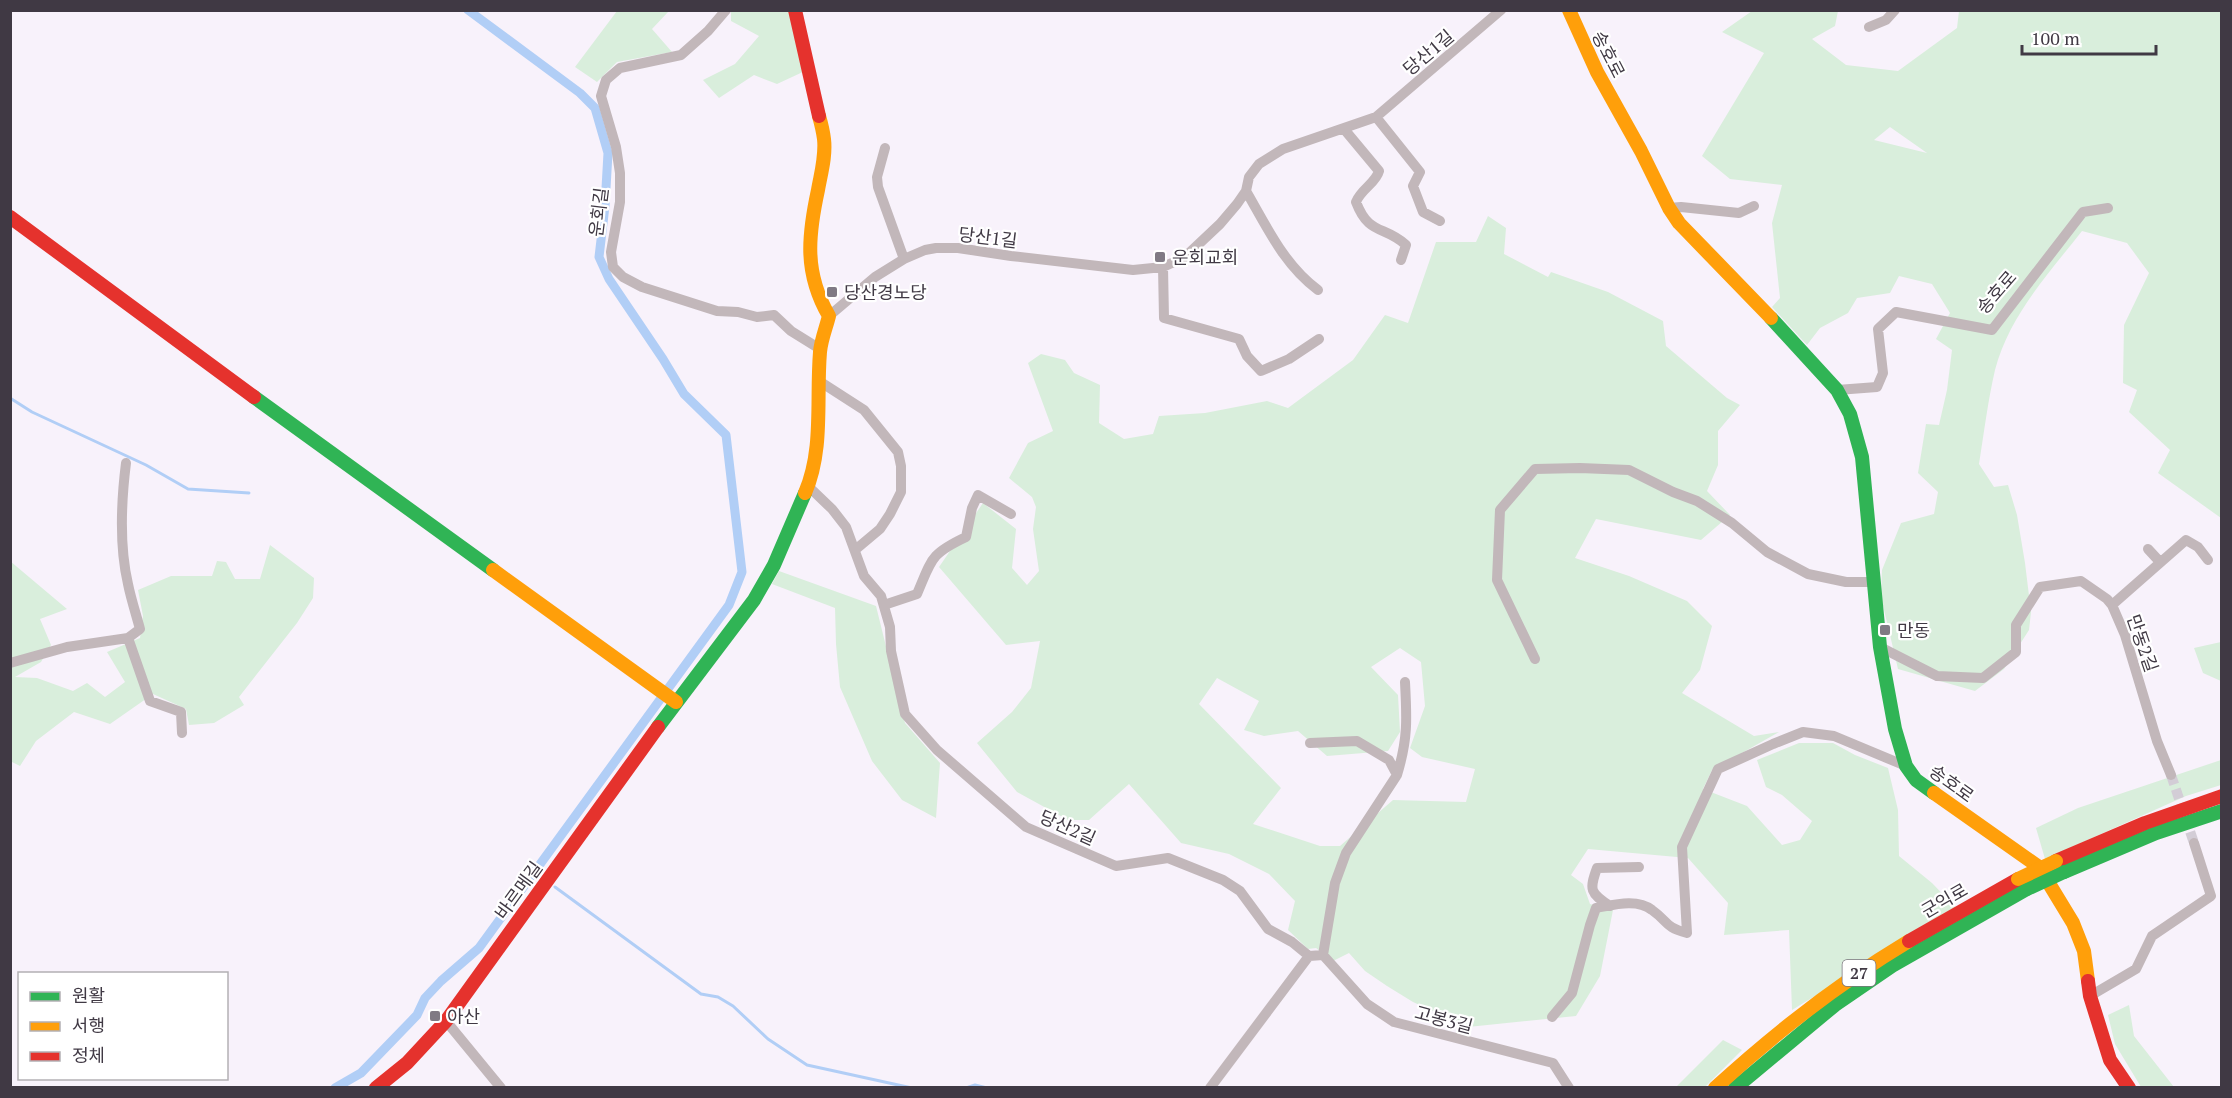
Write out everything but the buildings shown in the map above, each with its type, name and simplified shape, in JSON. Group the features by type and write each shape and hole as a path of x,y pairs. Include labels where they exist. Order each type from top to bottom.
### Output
{"main road":[{"path":"10,217 304,434 674,700 754,600 774,565 808,486 817,455 820,350 829,316 818,297 810,266 811,223 823,162 824,139 795,10"},
{"name":"송호로","path":"1569,10 1597,72 1679,223 1778,325 1837,390 1850,414 1862,456 1880,647 1895,729 1906,766 1916,780 2039,867 2073,923 2084,951 2090,996 2110,1060 2130,1088"},
{"name":"바르메길","path":"376,1088 407,1063 446,1021 674,700"},
{"name":"군익로","path":"1715,1088 1780,1030 1844,983 1959,911 2060,867 2145,823 2222,796"},
{"name":"군익로","path":"2060,867 2222,811"},
{"name":"군익로","path":"1735,1088 1844,998 2023,884"}],"street":[{"name":"운회길","path":"726,10 708,31 681,55 620,68 606,80 601,91 609,129 616,147 620,173 620,202 611,252 614,267 623,277 642,288 717,311 738,312 757,317 774,315 791,331 820,350"},
{"name":"당산1길","path":"829,316 875,276 925,250 958,248 1102,268 1133,270 1163,267 1185,257 1204,241 1238,204 1246,191 1249,177 1259,164 1283,149 1376,117 1501,10"},
{"path":"1869,27 1886,20 1895,10"},
{"path":"1376,117 1420,172 1413,186 1423,212 1440,221"},
{"path":"1344,129 1379,171 1359,194 1356,202 1362,217 1373,228 1406,245 1401,260"},
{"path":"885,148 878,187 904,259"},
{"path":"1246,191 1288,262 1305,281 1318,290"},
{"path":"1669,208 1681,207 1738,213 1754,206"},
{"name":"송호로","path":"1837,390 1877,387 1883,373 1878,329 1896,312 1992,330 2083,212 2108,208"},
{"path":"1163,267 1164,318 1239,339 1248,356 1261,371 1289,359 1319,339"},
{"path":"819,381 864,410 898,452 901,466 901,492 890,514 880,529 855,550"},
{"path":"10,663 67,646 128,638 140,629 127,582 123,540 121,501 126,463"},
{"path":"1535,659 1497,580 1500,510 1535,469 1629,470 1697,501 1732,524 1767,552 1808,574 1846,582 1874,582"},
{"name":"당산2길","path":"808,486 832,509 846,527 864,576 881,596 890,627 891,651 905,714 937,750 1026,827 1116,866 1168,858 1223,880 1240,891 1268,929 1292,942 1309,956"},
{"path":"884,604 917,594 933,558 941,549 966,537 972,508 978,495 1011,514"},
{"path":"2112,605 2186,540 2198,547 2208,560"},
{"path":"2148,549 2160,562"},
{"name":"만동2길","path":"1880,647 1937,676 1983,678 2016,652 2016,625 2040,587 2081,581 2112,605 2125,635 2157,741 2171,775"},
{"path":"128,638 150,701 181,712 182,733"},
{"path":"1210,1088 1309,956 1323,955 1335,883 1346,853 1397,775 1404,753 1408,729 1405,682"},
{"path":"1552,1017 1572,993 1596,908 1624,903 1651,908 1671,928 1687,933 1682,847 1718,770 1803,732 1834,736 1906,766"},
{"path":"1310,743 1357,741 1389,760 1397,775"},
{"path":"2090,996 2136,969 2152,936 2216,898 2194,843"},
{"path":"1610,906 1594,896 1591,888 1597,868 1639,867"},
{"name":"고봉3길","path":"1323,955 1367,1004 1394,1022 1553,1063 1569,1088"},
{"path":"446,1021 501,1088"}],"green space":[{"path":"617,11 669,11 652,29 672,52 617,62 597,82 575,67"},
{"path":"731,11 791,11 805,71 777,84 754,75 719,98 703,80 735,64 759,36 731,21"},
{"path":"1752,11 1838,11 1835,26 1812,39 1846,65 1898,71 1957,28 1959,11 2221,11 2221,518 2158,473 2170,450 2129,412 2137,390 2123,383 2124,325 2149,273 2127,243 2082,231 2020,313 2001,350 1995,370 1979,464 1994,487 2008,485 2017,515 2031,612 2029,630 2004,669 1975,691 1898,669 1881,597 1882,570 1901,523 1934,514 1938,492 1918,473 1926,424 1939,425 1947,390 1952,350 1936,339 1950,313 1932,284 1899,276 1890,293 1857,298 1848,313 1820,328 1807,345 1772,307 1780,298 1772,223 1782,185 1730,179 1702,156 1764,53 1722,32","holes":["1890,127 1927,153 1874,140"]},
{"path":"1488,216 1506,228 1504,254 1548,277 1551,272 1608,292 1663,321 1666,346 1727,398 1740,405 1718,431 1718,465 1707,491 1730,515 1701,540 1596,519 1575,558 1629,576 1687,601 1712,626 1700,670 1682,693 1754,736 1779,732 1712,770 1703,789 1747,806 1782,845 1800,840 1812,821 1782,795 1766,787 1757,760 1799,743 1833,743 1855,755 1888,768 1898,810 1899,856 1932,883 1957,909 1792,1010 1789,930 1724,935 1728,903 1688,858 1588,849 1571,875 1583,884 1590,904 1613,910 1600,976 1576,1016 1468,1027 1413,1002 1387,986 1365,971 1349,953 1333,961 1316,948 1308,949 1288,930 1295,901 1269,874 1229,854 1181,843 1129,784 1089,820 1068,820 1017,792 977,743 1012,712 1031,688 1040,641 1006,645 939,567 983,503 1016,529 1012,568 1027,585 1039,571 1033,529 1036,507 1032,497 1009,478 1028,443 1053,431 1028,363 1041,354 1065,360 1074,373 1100,385 1099,423 1124,439 1153,434 1159,416 1205,413 1267,401 1288,408 1353,360 1385,315 1408,323 1436,242 1476,242","holes":["1400,648 1421,662 1425,706 1410,748 1422,757 1475,769 1466,802 1393,800 1340,846 1320,846 1253,824 1281,788 1199,704 1217,678 1259,701 1244,730 1264,736 1298,731 1327,756 1388,751 1400,732 1398,695 1371,667"]},
{"path":"270,545 314,578 313,598 297,623 239,697 244,705 214,723 189,725 186,709 153,694 110,724 74,712 36,741 20,766 10,761 10,561 67,609 40,619 51,645 41,662 15,677 37,678 73,691 87,683 105,697 125,682 107,652 140,638 143,616 138,590 171,576 212,576 217,561 226,562 235,579 260,579"},
{"path":"779,571 876,606 905,723 940,763 936,818 902,800 872,761 840,687 835,608 772,584"},
{"path":"2222,642 2221,681 2203,673 2194,648"},
{"path":"2221,760 2221,785 2186,796 2045,859 2036,828 2078,808"},
{"path":"2129,1005 2134,1036 2174,1087 2141,1087 2115,1044 2108,1015"},
{"path":"1723,1040 1742,1050 1705,1087 1675,1088"}],"waterway":[{"path":"335,1088 361,1073 417,1015 425,998 441,981 479,948 729,605 742,572 726,435 684,394 609,279 599,257 608,153 595,108 580,93 468,10"},
{"path":"10,398 32,412 146,465 188,489 249,493"},
{"path":"555,887 701,994 718,997 733,1006 768,1039 807,1065 912,1088"},
{"path":"966,1088 975,1085 987,1088"}],"tunnel":[{"path":"2171,775 2194,843"}],"traffic: fast":[{"path":"1771,318 1837,390 1850,414 1862,457 1880,647 1895,729 1906,766 1916,780 1934,793"},
{"path":"254,397 493,570"},
{"path":"658,727 754,600 774,565 805,493"},
{"path":"2064,872 2156,833 2222,811"},
{"path":"2027,889 2064,872"},
{"path":"1735,1088 1835,1005 1892,966 2027,889"}],"traffic: slow":[{"path":"1569,10 1597,72 1641,151 1669,208 1679,223 1771,318"},
{"path":"805,493 815,459 820,352 829,316 815,285 810,254 812,223 824,152 824,136 819,116"},
{"path":"493,570 676,702"},
{"path":"1934,793 2039,867 2073,923 2084,951 2088,981"},
{"path":"2018,879 2056,861"},
{"path":"1715,1088 1808,1010 1909,941"}],"traffic: jam":[{"path":"795,10 819,116"},
{"path":"10,217 254,397"},
{"path":"376,1088 407,1063 446,1021 658,727"},
{"path":"2056,861 2145,823 2222,796"},
{"path":"1909,941 2018,879"},
{"path":"2088,981 2090,996 2110,1060 2129,1088"}],"place":[{"name":"운회교회","path":"1160,257"},
{"name":"당산경노당","path":"832,292"},
{"name":"만동","path":"1885,630"},
{"name":"아산","path":"435,1016"}]}
